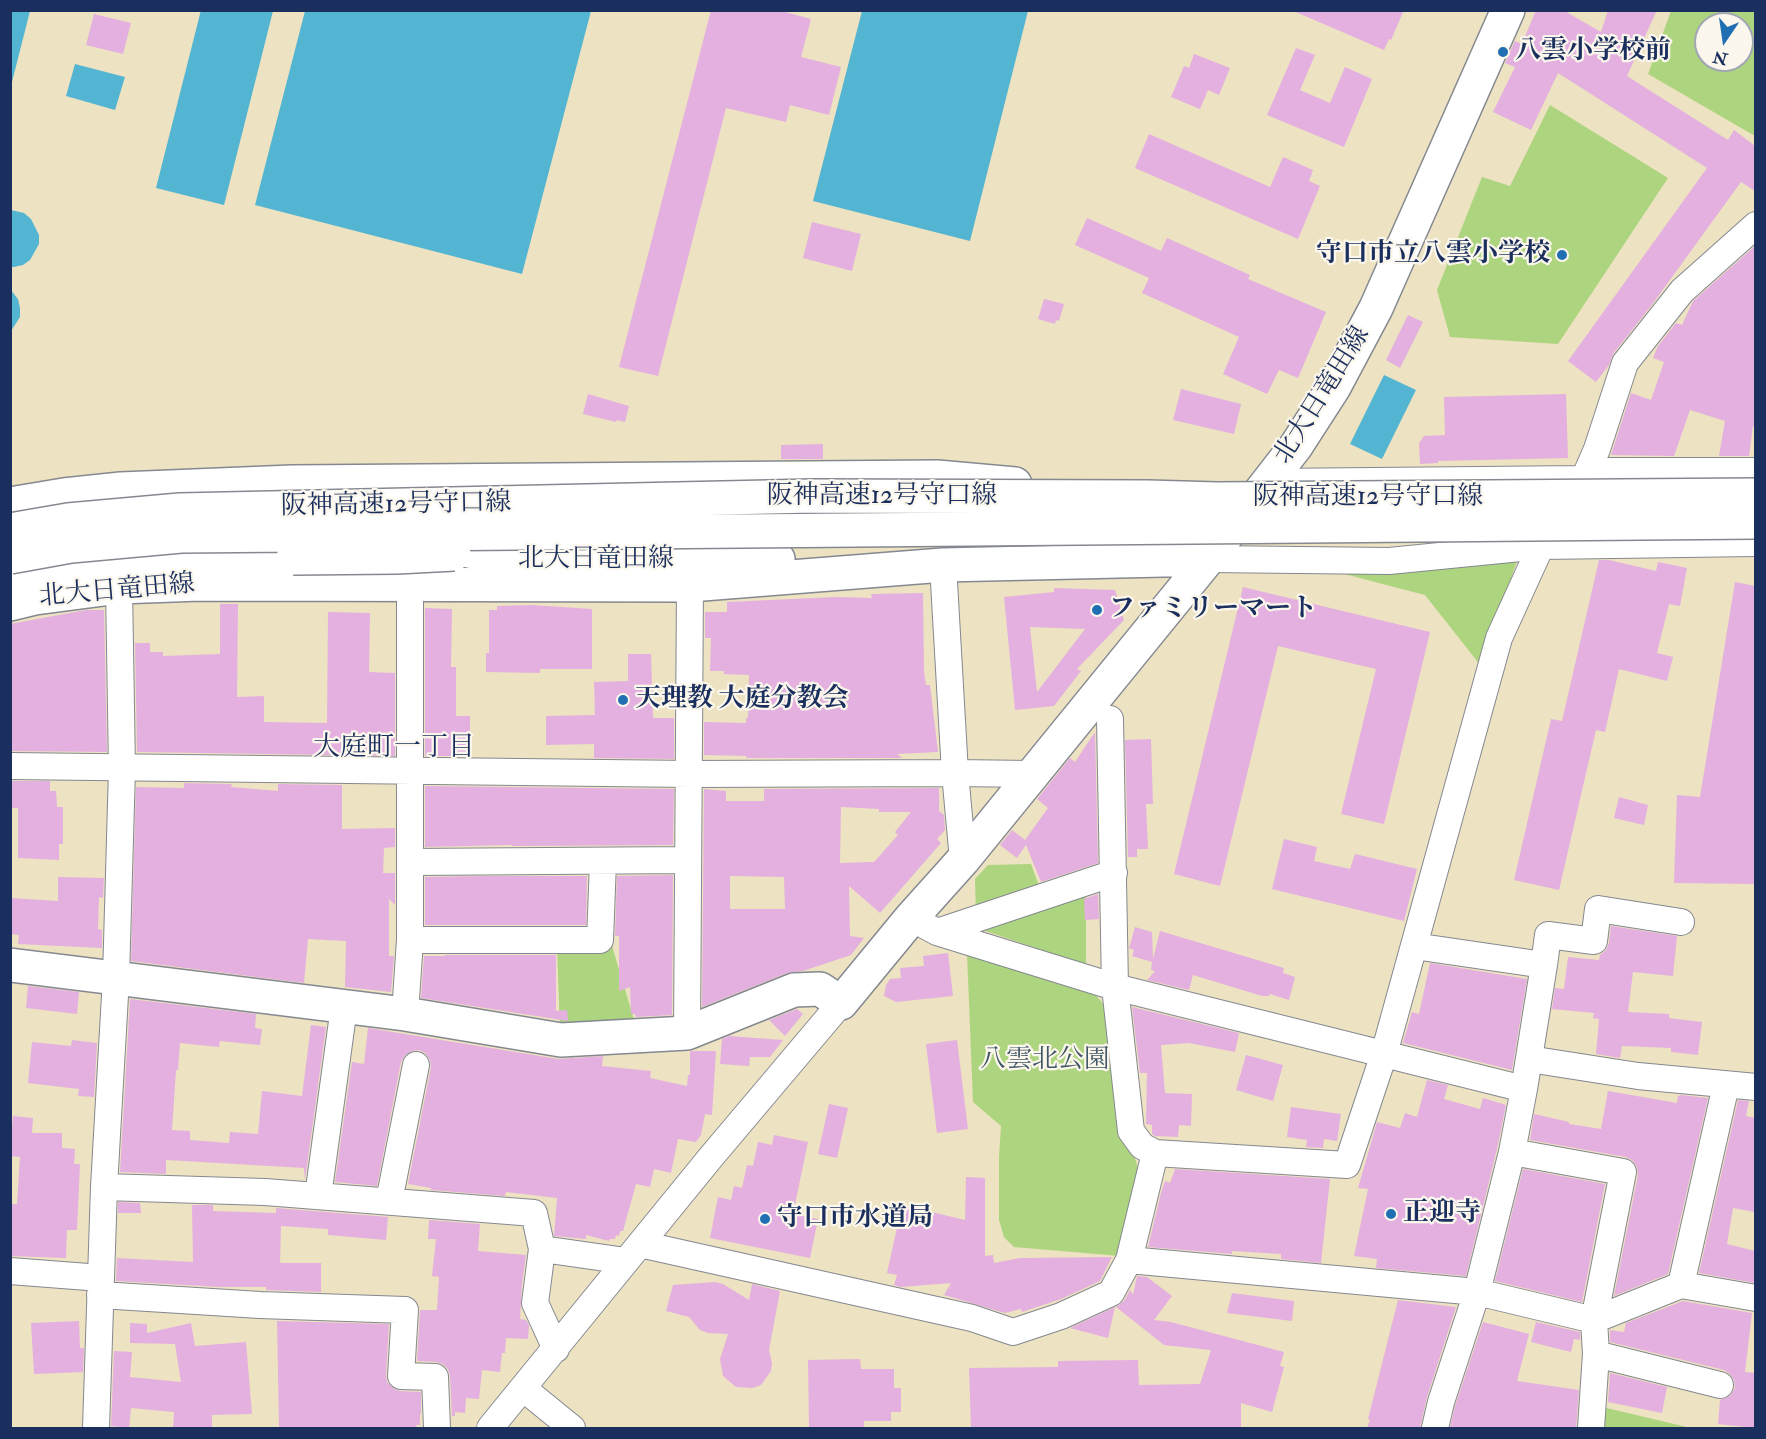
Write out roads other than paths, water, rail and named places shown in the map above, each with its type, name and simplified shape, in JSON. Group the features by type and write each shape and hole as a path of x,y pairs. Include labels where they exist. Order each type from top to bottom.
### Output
{"main road":[{"name":"北大日竜田線","path":"10,604 35,598 119,587 200,584 690,585 943,565 1208,559 1269,482 1319,411 1366,329 1508,10"},
{"path":"10,504 64,495 179,485 814,477 937,477 1148,496"},
{"name":"北大日竜田線","path":"10,515 63,505 258,490 318,497 350,505 456,548 507,560 557,565 752,558 943,565"},
{"name":"阪神高速12号守口線","path":"10,530 68,520 180,510 813,496 1148,496 1229,499 1755,495"},
{"name":"阪神高速12号守口線","path":"10,557 72,546 181,536 1755,522"},
{"path":"10,583 128,566 193,561 475,553 656,532"},
{"path":"10,965 405,1014 561,1040 687,1033 794,990 820,989 842,1003 924,925 963,860 1208,559"}],"street":[{"path":"1110,719 1115,987 1131,1131 1142,1146 1155,1153 1347,1165 1384,1054 1499,638 1541,546 1584,478 1597,449 1624,363 1682,291 1755,225"},
{"path":"1269,482 1584,478 1604,471 1755,471"},
{"path":"1208,559 1389,561 1541,546 1755,543"},
{"path":"943,565 955,773 963,860"},
{"path":"405,1014 410,940 410,585"},
{"path":"687,1033 690,585"},
{"path":"96,1428 104,1186 116,978 122,769 119,587"},
{"path":"10,766 690,774 1031,774"},
{"path":"410,862 687,860"},
{"path":"410,940 600,940 603,862"},
{"path":"924,925 1114,873"},
{"path":"1435,1428 1441,1402 1477,1292 1512,1152 1548,935 1594,941 1598,909 1681,922"},
{"path":"924,925 1115,987 1524,1089"},
{"path":"1414,946 1544,965"},
{"path":"490,1428 633,1252 842,1003"},
{"path":"318,1196 344,1007"},
{"path":"1529,1059 1638,1076 1755,1087"},
{"path":"389,1201 416,1065"},
{"path":"1681,1285 1726,1085"},
{"path":"1512,1152 1623,1172 1594,1320 1596,1354 1591,1428"},
{"path":"542,1249 633,1252 972,1318 1013,1332 1061,1316 1111,1293 1129,1260 1155,1153"},
{"path":"104,1186 318,1196 534,1213 542,1249 535,1303 556,1349"},
{"path":"1129,1260 1477,1292 1594,1320 1681,1285 1755,1298"},
{"path":"10,1271 100,1286 260,1305 405,1310 401,1376 435,1377 437,1428"},
{"path":"1596,1354 1720,1385"},
{"path":"524,1389 572,1428"}],"water":[{"path":"201,10 273,11 224,205 156,188"},
{"path":"10,11 30,11 11,86"},
{"path":"305,11 591,11 522,274 255,205"},
{"path":"862,11 1028,11 970,241 813,201"},
{"path":"75,64 125,77 115,110 66,96"},
{"path":"11,210 24,213 31,219 39,235 39,244 30,260 14,267 11,267"},
{"path":"10,289 18,299 20,308 20,317 11,331"},
{"path":"1384,375 1416,390 1382,459 1350,444"}],"place":[{"name":"八雲小学校前","path":"1503,52"},
{"name":"守口市立八雲小学校","path":"1562,255"},
{"name":"ファミリーマート","path":"1097,610"},
{"name":"天理教 大庭分教会","path":"623,700"},
{"name":"正迎寺","path":"1391,1214"},
{"name":"守口市水道局","path":"765,1219"}],"district":[{"name":"大庭町一丁目","path":"394,749"}],"park label":[{"name":"八雲北公園","path":"1045,1061"}]}
